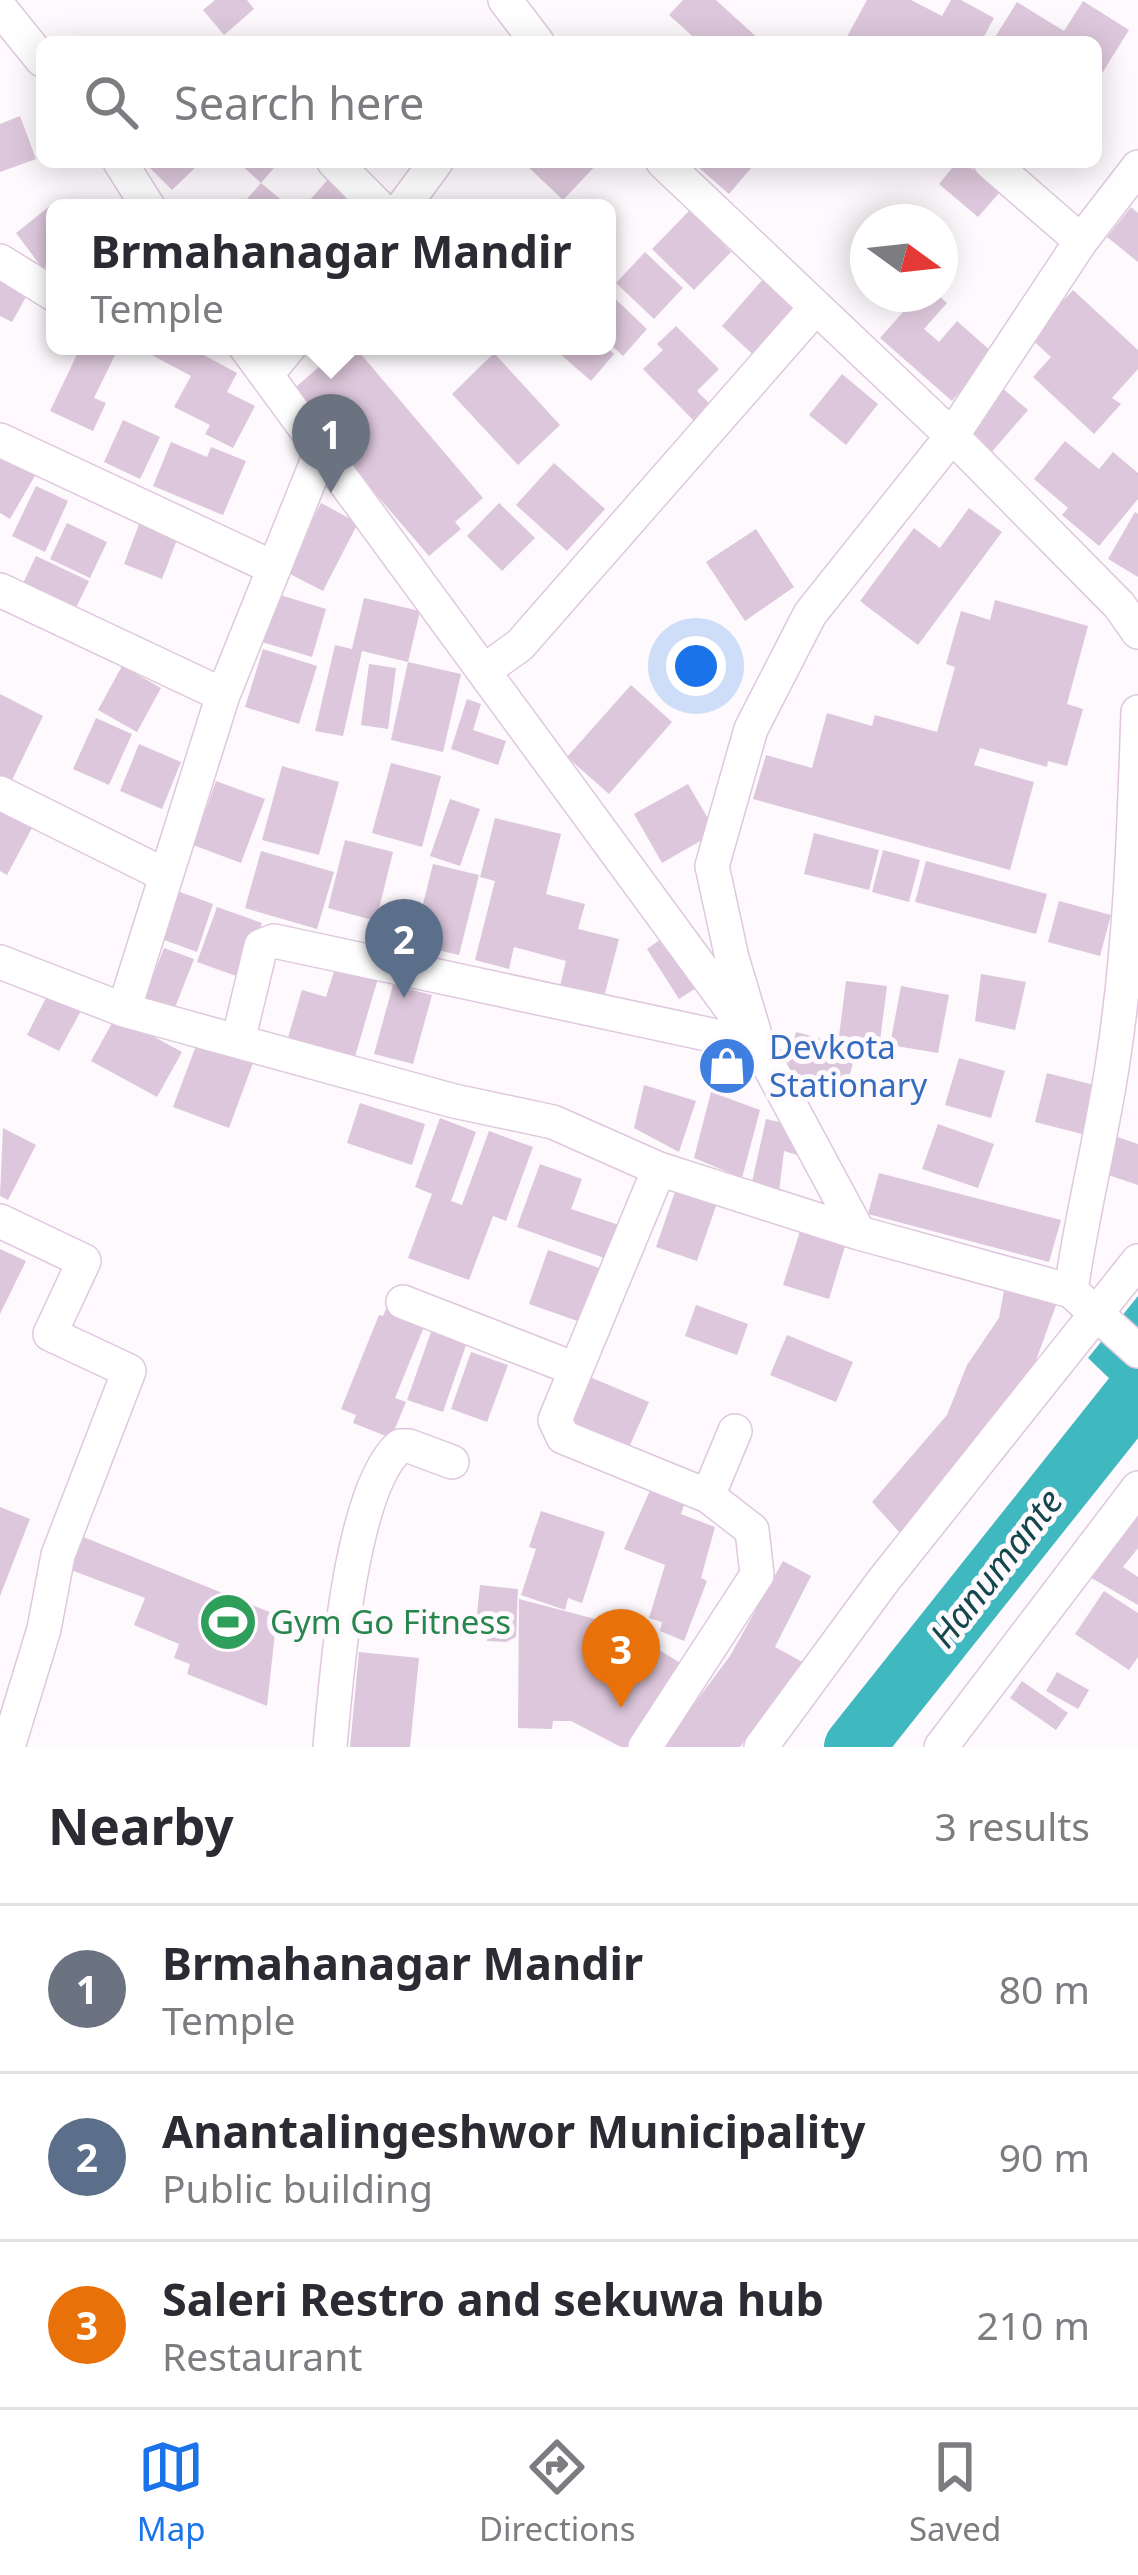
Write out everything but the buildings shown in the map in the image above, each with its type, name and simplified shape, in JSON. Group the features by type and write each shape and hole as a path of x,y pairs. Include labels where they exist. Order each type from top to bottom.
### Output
{"street":[{"path":"506,0 528,36"},
{"path":"0,8 36,53"},
{"path":"758,1046 712,866 751,730 810,614 952,436 1081,241 1138,167"},
{"path":"124,168 143,199"},
{"path":"340,168 371,199"},
{"path":"409,199 432,168"},
{"path":"669,168 952,436 1119,605 1138,632"},
{"path":"998,168 1081,241"},
{"path":"0,261 46,289"},
{"path":"484,671 520,645 560,602 816,307"},
{"path":"252,355 758,1046 859,1233"},
{"path":"267,374 283,355"},
{"path":"0,440 272,567"},
{"path":"124,1010 223,695 322,449"},
{"path":"0,590 223,695"},
{"path":"1091,1308 1083,1208 1114,1056 1130,911 1138,712"},
{"path":"0,793 164,875"},
{"path":"238,1041 262,946 274,941 758,1046"},
{"path":"0,962 124,1010 454,1101 553,1122 659,1168 1091,1308 1138,1351"},
{"path":"645,1747 757,1575 752,1531 708,1496 563,1437 555,1420 659,1168"},
{"path":"0,1221 84,1261 50,1334 128,1371 58,1555 44,1629 8,1747"},
{"path":"761,1747 1091,1308 1138,1261"},
{"path":"404,1302 575,1369"},
{"path":"708,1496 735,1431"},
{"path":"330,1747 341,1622 362,1530 385,1465 400,1446 452,1462"},
{"path":"940,1747 1138,1488"}],"water":[{"path":"1138,1296 1138,1406 1088,1358"}],"waterway":[{"name":"Hanumante","path":"854,1747 1138,1390"}],"place":[{"name":"Brmahanagar Mandir","path":"331,493"},
{"name":"Anantalingeshwor Municipality","path":"404,998"},
{"name":"Devkota Stationary","path":"727,1066"},
{"name":"Gym Go Fitness","path":"228,1622"},
{"name":"Saleri Restro and sekuwa hub","path":"621,1708"}]}
